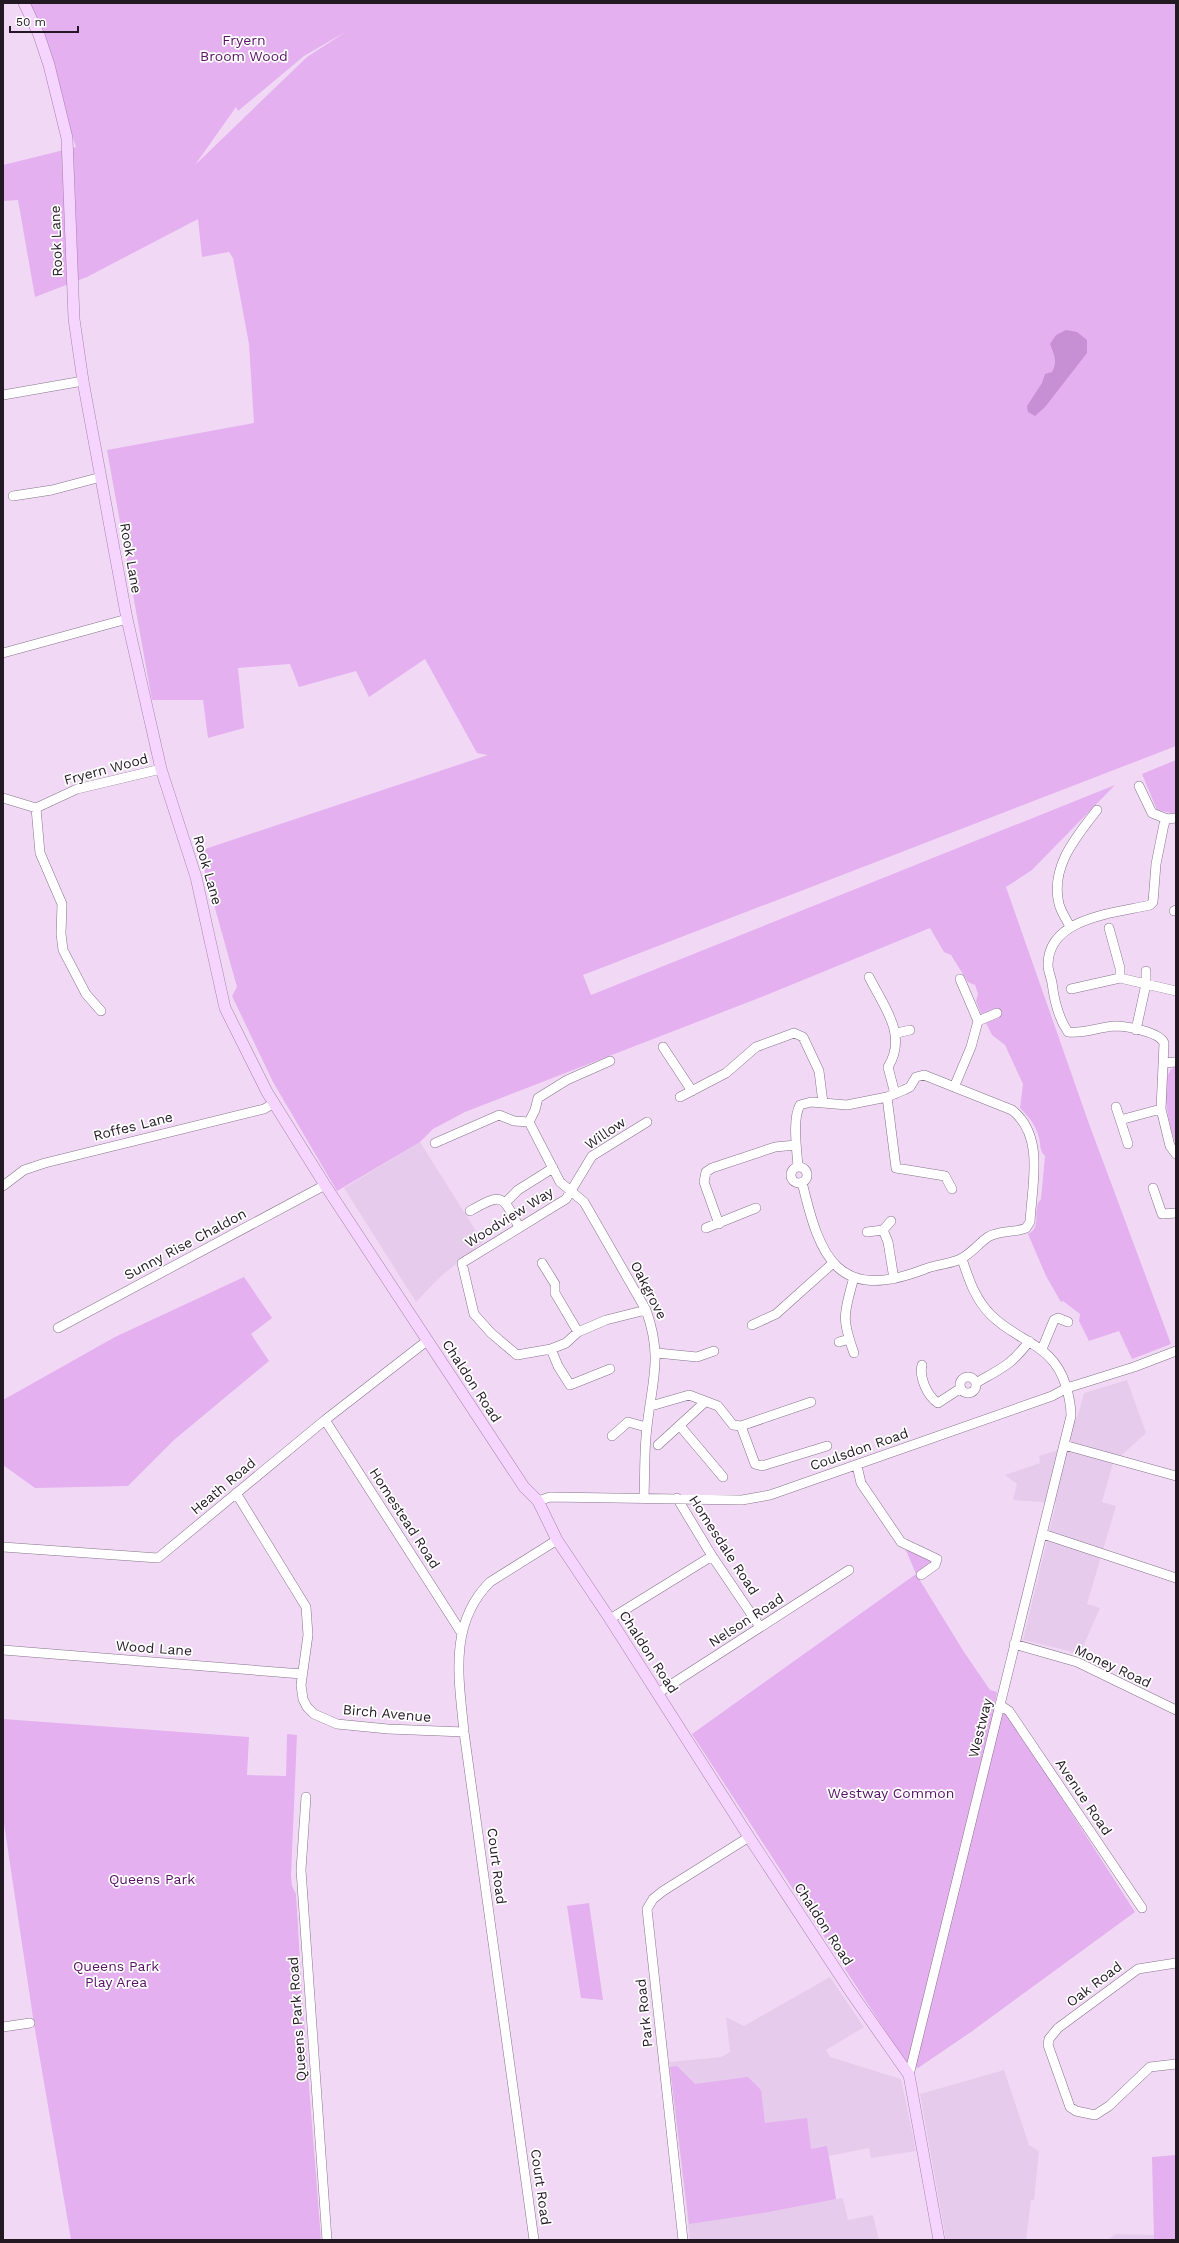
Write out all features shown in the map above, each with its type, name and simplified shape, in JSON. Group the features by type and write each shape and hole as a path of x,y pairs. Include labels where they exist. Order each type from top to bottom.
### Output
{"main road":[{"name":"Rook Lane","path":"24,3 39,35 49,66 67,138 74,319 83,381 127,619 161,769 196,877 225,1008 274,1103"},
{"name":"Chaldon Road","path":"274,1103 325,1185 524,1487 538,1502 557,1540 658,1693 749,1837 850,1991 910,2075 939,2240"}],"street":[{"path":"3,395 83,381"},
{"path":"13,496 52,490 101,477"},
{"path":"3,653 127,619"},
{"name":"Fryern Wood","path":"36,808 77,789 161,769"},
{"path":"1139,786 1152,813 1172,819"},
{"path":"3,798 36,808 39,849 62,904 60,934 63,950 76,978 86,994 101,1011"},
{"path":"1070,927 1059,905 1057,885 1061,863 1072,842 1097,810"},
{"path":"1172,819 1164,824 1156,864 1153,902 1150,905 1105,915 1070,927 1060,935 1051,949 1048,965 1053,992 1064,1026 1068,1032 1077,1033 1115,1026 1159,1036 1163,1039 1161,1109 1170,1146 1176,1154"},
{"path":"1108,928 1120,968 1120,978"},
{"path":"1136,1030 1146,984 1146,971"},
{"path":"869,977 897,1033 895,1057 888,1067 896,1168 945,1176 952,1189"},
{"path":"1071,989 1120,978 1176,992"},
{"path":"955,1085 971,1048 978,1021 960,979"},
{"path":"978,1021 997,1013"},
{"path":"897,1033 910,1030"},
{"path":"680,1097 726,1073 756,1047 794,1033 803,1037 819,1071 823,1103"},
{"path":"663,1047 692,1091"},
{"path":"435,1143 499,1115 514,1121 529,1122 535,1110 538,1098 567,1080 610,1061"},
{"path":"1163,1063 1176,1062"},
{"path":"924,1075 955,1085 1012,1110 1023,1118 1034,1146 1030,1222 1026,1228 989,1236 962,1259 935,1265 894,1279 869,1280 845,1274 833,1263 812,1219 802,1182 807,1178 807,1172 804,1168 798,1167 796,1117 800,1104 805,1102 847,1105 891,1095 910,1087 916,1077 924,1075"},
{"name":"Roffes Lane","path":"3,1186 24,1170 45,1163 264,1109 274,1103"},
{"path":"1116,1107 1128,1144"},
{"path":"1120,1120 1161,1109"},
{"name":"Oakgrove","path":"529,1122 560,1182 570,1192 584,1202 646,1310 654,1330 657,1352 656,1370 651,1406 646,1427 644,1497"},
{"name":"Willow","path":"570,1192 592,1156 647,1122"},
{"path":"719,1224 704,1182 706,1172 712,1168 775,1147 796,1145"},
{"path":"506,1202 518,1190 553,1168"},
{"name":"Sunny Rise Chaldon","path":"58,1328 325,1185"},
{"path":"1153,1188 1162,1214 1176,1213"},
{"name":"Woodview Way","path":"570,1192 566,1199 462,1263 474,1314 497,1338 517,1355 551,1350 566,1343 578,1332 606,1320 646,1310"},
{"path":"470,1211 492,1199 498,1198 506,1202 519,1227"},
{"path":"706,1228 756,1208"},
{"path":"867,1232 883,1230 890,1221"},
{"path":"883,1230 888,1242 894,1279"},
{"name":"Westway","path":"910,2075 1014,1644 1043,1534 1071,1416 1071,1404 1067,1388 1058,1364 1042,1349 992,1316 977,1299 962,1259"},
{"path":"752,1325 776,1314 833,1263"},
{"path":"542,1264 555,1284 555,1293 578,1332"},
{"path":"854,1277 844,1313 844,1321 854,1353"},
{"path":"1042,1349 1054,1320 1063,1318 1068,1322"},
{"path":"840,1342 849,1339"},
{"name":"Heath Road","path":"3,1547 158,1558 325,1420 428,1340"},
{"path":"922,1365 920,1373 932,1399 938,1403 961,1388 961,1383 965,1378 970,1378 976,1383 1004,1368 1019,1355 1029,1341"},
{"path":"551,1350 570,1385 610,1369"},
{"path":"657,1352 697,1357 714,1351"},
{"name":"Coulsdon Road","path":"538,1502 550,1497 644,1497 742,1500 755,1498 856,1466 1052,1396 1067,1388 1134,1367 1176,1351"},
{"path":"651,1406 689,1395 718,1406 733,1425 741,1426 811,1402"},
{"path":"658,1445 705,1402"},
{"name":"Homestead Road","path":"325,1420 461,1632"},
{"path":"612,1436 628,1422 646,1427"},
{"path":"680,1426 723,1477"},
{"path":"741,1426 755,1464 762,1466 827,1446"},
{"path":"1064,1444 1176,1476"},
{"path":"856,1466 861,1482 901,1542 940,1559 935,1565 921,1575"},
{"name":"Birch Avenue","path":"236,1493 306,1607 308,1634 300,1685 303,1699 314,1714 337,1724 388,1729 464,1732"},
{"name":"Homesdale Road","path":"677,1498 712,1556 760,1627"},
{"path":"1043,1534 1176,1578"},
{"name":"Court Road","path":"534,2240 464,1732 461,1695 461,1632 468,1613 483,1589 490,1582 557,1540"},
{"path":"610,1619 712,1556"},
{"name":"Nelson Road","path":"658,1693 849,1570"},
{"name":"Money Road","path":"1014,1644 1077,1662 1176,1710"},
{"name":"Wood Lane","path":"3,1650 302,1674"},
{"name":"Avenue Road","path":"1000,1705 1009,1711 1142,1908"},
{"name":"Queens Park Road","path":"306,1797 301,1870 327,2240"},
{"name":"Park Road","path":"683,2240 647,1910 653,1899 663,1891 749,1837"},
{"name":"Oak Road","path":"1176,1963 1138,1969 1110,1988 1052,2034 1048,2045 1070,2106 1076,2111 1095,2116 1109,2106 1150,2067 1176,2064"},
{"path":"3,2027 30,2023"}],"shaded area":[{"path":"1066,330 1077,332 1087,340 1087,353 1045,407 1035,416 1028,412 1027,406 1042,383 1045,374 1052,372 1054,368 1055,358 1050,344 1056,335"},
{"path":"420,1142 483,1242 440,1277 416,1302 344,1188"},
{"path":"1127,1380 1146,1433 1113,1463 1102,1502 1116,1506 1087,1604 1100,1608 1079,1656 1069,1651 1023,1640 1056,1503 1013,1500 1017,1484 1005,1475 1040,1463 1039,1456 1058,1450 1078,1415 1084,1393"},
{"path":"830,1977 864,2027 826,2050 830,2057 901,2079 916,2151 871,2158 869,2148 829,2156 836,2199 843,2198 848,2220 873,2215 879,2240 690,2240 669,2062 721,2057 730,2052 726,2017 744,2026"},
{"path":"1004,2070 1029,2145 1039,2151 1034,2200 1031,2200 1026,2240 946,2240 920,2094"},
{"path":"1116,2234 1154,2235 1154,2240 1107,2240"}],"green space":[{"name":"Fryern Broom Wood","path":"29,3 1176,3 1176,746 583,975 591,995 1115,785 1032,870 1006,887 1088,1121 1171,1344 1132,1359 1119,1331 1089,1341 1079,1321 1080,1314 1063,1301 1061,1302 1046,1276 1028,1234 1035,1227 1038,1203 1041,1199 1045,1156 1041,1150 1038,1133 1034,1125 1020,1108 1023,1084 1005,1045 992,1035 986,1023 999,1018 996,1010 981,1014 976,1001 978,994 975,985 968,982 951,955 944,952 930,928 764,996 465,1112 433,1129 420,1142 337,1191 273,1082 232,996 237,987 199,851 488,755 477,753 425,659 369,697 356,671 299,687 290,664 238,668 244,728 208,738 203,700 152,700 107,450 254,423 249,344 233,258 229,252 202,257 198,219 87,277 35,297 18,200 3,201 3,165 76,147","holes":["347,31 307,57 195,165 236,107 238,111 304,56"]},
{"path":"1176,760 1176,814 1157,810 1142,774"},
{"path":"1176,1066 1176,1145 1168,1115 1166,1090 1167,1079 1170,1071"},
{"path":"244,1277 272,1318 251,1334 269,1361 174,1440 128,1486 35,1488 3,1465 3,1400 115,1337"},
{"path":"905,1548 931,1560 927,1567 916,1574"},
{"name":"Westway Common","path":"916,1574 964,1652 990,1690 997,1692 994,1708 1007,1713 1135,1912 971,2032 918,2068 907,2064 692,1734"},
{"name":"Queens Park","path":"3,1719 249,1737 247,1775 286,1776 287,1734 297,1735 291,1876 292,1886 296,1894 302,1995 321,2240 71,2240 34,2024 3,1817"},
{"path":"589,1903 603,2000 581,1998 567,1906"},
{"path":"677,2066 695,2084 748,2077 761,2090 765,2123 807,2118 811,2149 827,2146 836,2199 763,2213 689,2224 670,2067"},
{"path":"1176,2155 1176,2240 1154,2240 1152,2157"}],"park label":[{"name":"Queens Park Play Area","path":"116,1974"}]}
